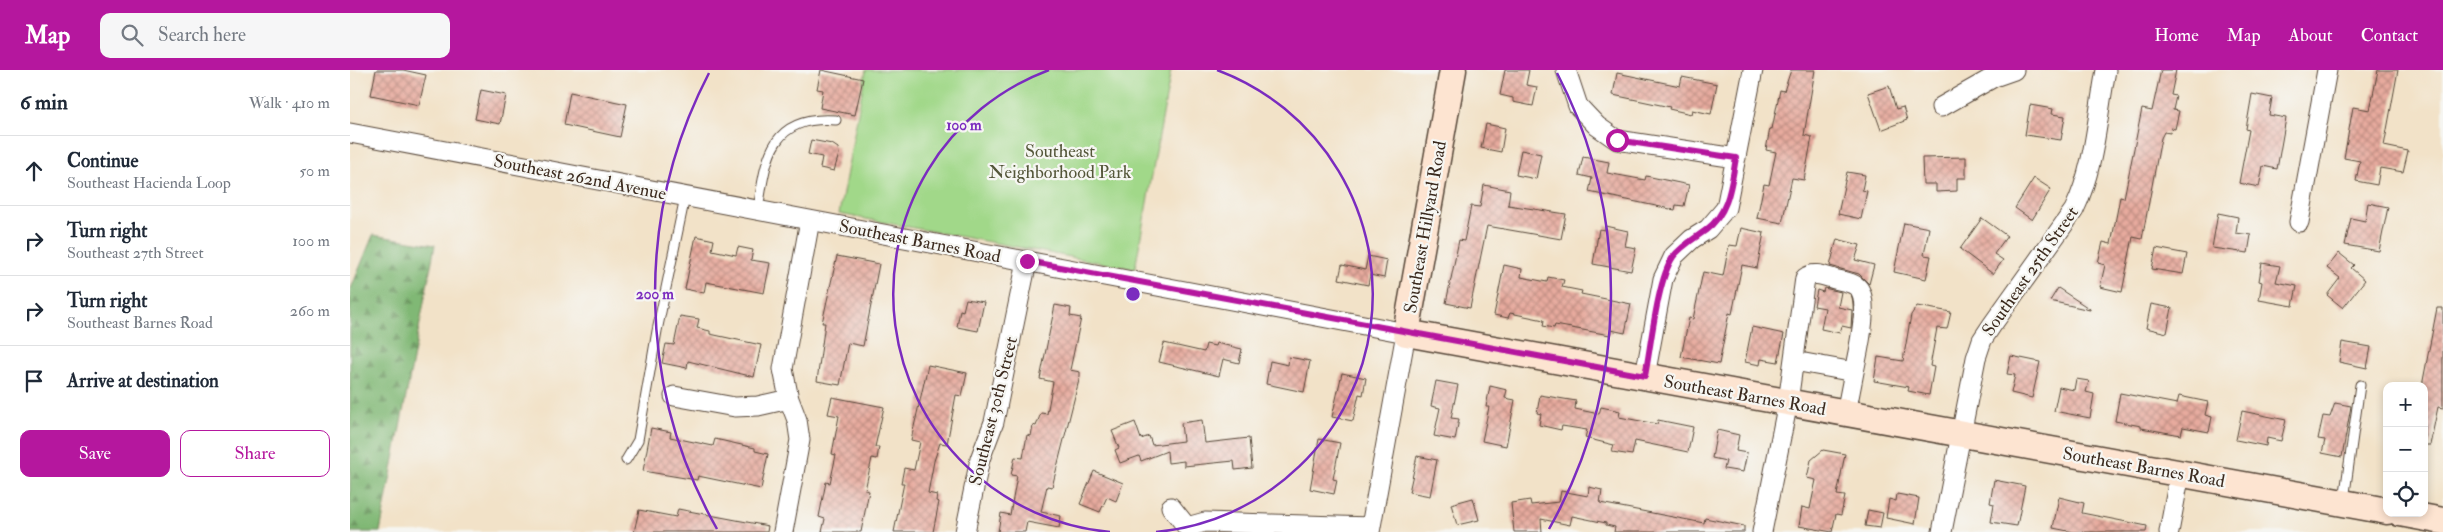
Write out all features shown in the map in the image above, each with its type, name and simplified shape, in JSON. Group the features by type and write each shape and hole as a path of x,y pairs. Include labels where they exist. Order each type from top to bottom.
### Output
{"street":[{"name":"Southeast Hillyard Road","path":"1371,530 1453,70"},
{"path":"1566,70 1578,106 1597,126 1617,140 1736,158"},
{"path":"1645,376 1663,279 1674,256 1708,229 1726,208 1753,70"},
{"path":"1941,107 1994,77 2014,70"},
{"path":"2299,222 2327,70"},
{"name":"Southeast 25th Street","path":"1942,532 1976,358 1982,340 2074,210 2083,192 2088,173 2101,71"},
{"name":"Southeast 262nd Avenue","path":"350,133 810,220"},
{"name":"Southeast Barnes Road","path":"810,220 1406,333 2383,510"},
{"path":"783,532 800,440 797,420 789,399 783,369 810,220"},
{"name":"Southeast 30th Street","path":"965,532 980,459 994,422 1027,261"},
{"path":"1762,532 1788,402 1805,278 1810,274 1819,274 1856,285 1861,290 1864,305 1863,317 1846,413"},
{"path":"1794,361 1854,372"},
{"path":"674,396 735,407 758,406 789,399"},
{"path":"2169,532 2180,473"},
{"path":"1171,507 1184,529 1205,522 1371,530"},
{"path":"2422,517 2443,521"}],"lane":[{"path":"758,210 766,163 776,141 788,129 807,121 836,120"},
{"path":"626,460 638,440 657,331 686,197"},
{"path":"2344,503 2360,385"}],"green space":[{"name":"Southeast Neighborhood Park","path":"866,70 1171,70 1135,269 839,214"},
{"path":"373,235 435,245 380,532 350,532 350,291"}],"building":[{"path":"376,70 403,70 426,75 419,105 371,95"},
{"path":"821,70 863,79 855,115 820,108 823,90 817,89"},
{"path":"1505,70 1529,70 1526,85 1537,87 1533,106 1513,102 1513,98 1500,95"},
{"path":"1791,70 1815,70 1804,135 1812,137 1804,180 1792,178 1782,223 1757,218 1764,184 1769,185 1776,152 1766,150 1770,128 1772,129 1780,90 1784,91"},
{"path":"2161,70 2176,70 2171,95 2176,96 2173,110 2179,111 2175,129 2171,128 2170,133 2164,132 2161,138 2142,239 2133,237 2122,292 2100,287 2105,265 2098,263 2103,242 2111,244 2120,197 2124,198 2142,109 2152,111"},
{"path":"2378,70 2398,70 2384,146 2408,151 2403,172 2380,168 2377,185 2356,181 2360,161 2344,158 2353,107 2370,110"},
{"path":"1617,73 1680,86 1682,77 1717,84 1711,114 1692,110 1691,114 1669,109 1670,107 1613,95"},
{"path":"1889,86 1896,109 1903,107 1907,120 1881,130 1868,93"},
{"path":"481,90 506,95 500,124 475,119"},
{"path":"570,92 627,104 620,137 564,125"},
{"path":"2252,94 2272,98 2269,115 2286,118 2277,169 2263,166 2259,187 2239,183 2249,130 2246,129"},
{"path":"2030,105 2053,109 2052,114 2065,116 2061,140 2025,135"},
{"path":"1486,124 1505,128 1501,152 1481,148"},
{"path":"811,140 832,144 838,148 839,154 834,171 820,168 822,157 808,154"},
{"path":"1521,150 1541,154 1536,179 1516,175"},
{"path":"1583,157 1609,162 1607,173 1645,180 1646,176 1689,185 1684,206 1676,205 1675,210 1589,192 1592,178 1579,175"},
{"path":"1966,157 1966,178 1957,178 1957,191 1936,192 1936,184 1923,184 1922,158"},
{"path":"1847,172 1865,175 1862,190 1867,191 1861,219 1838,214"},
{"path":"2034,178 2051,189 2032,220 2015,208"},
{"path":"1484,185 1510,190 1508,205 1566,214 1561,239 1487,226 1470,308 1446,303 1459,240 1464,241 1471,206 1480,207"},
{"path":"2368,203 2388,207 2379,251 2345,245 2351,218 2365,221"},
{"path":"2218,213 2238,217 2236,233 2251,235 2248,253 2212,248"},
{"path":"1982,218 2007,236 1994,254 2003,260 1993,274 1960,249"},
{"path":"1904,223 1929,228 1924,255 1931,256 1926,279 1894,272"},
{"path":"1605,226 1628,231 1625,246 1636,248 1631,271 1593,264 1599,229 1605,230"},
{"path":"1741,228 1764,233 1757,268 1742,265 1732,314 1729,313 1719,364 1681,357 1689,318 1693,319 1703,272 1723,276 1729,245 1737,246"},
{"path":"696,236 714,240 712,250 736,255 738,247 753,250 751,260 770,263 764,293 706,282 704,293 685,289"},
{"path":"1837,239 1860,245 1855,260 1874,265 1869,284 1859,274 1830,266"},
{"path":"2156,248 2187,254 2183,274 2152,269"},
{"path":"2339,253 2354,265 2351,268 2365,280 2343,308 2327,295 2340,278 2327,268"},
{"path":"837,256 879,264 863,346 848,343 840,385 817,381 825,323 822,323"},
{"path":"1368,256 1387,260 1384,278 1370,275 1368,285 1339,279 1342,265 1365,270"},
{"path":"2262,263 2280,266 2276,282 2297,286 2293,306 2259,300 2262,282 2259,281"},
{"path":"1504,265 1522,269 1521,277 1547,282 1548,277 1564,280 1562,287 1582,291 1581,294 1631,304 1625,333 1611,330 1610,335 1555,325 1554,328 1543,326 1544,320 1510,313 1508,318 1494,315"},
{"path":"1824,288 1841,292 1838,307 1852,310 1851,328 1842,326 1840,333 1821,329 1825,308 1814,306 1817,290 1823,292"},
{"path":"2058,288 2090,309 2090,310 2050,301"},
{"path":"966,299 984,302 978,331 957,327 960,310 963,311"},
{"path":"2151,304 2172,308 2167,333 2146,328"},
{"path":"1055,305 1071,308 1070,316 1081,318 1070,370 1080,372 1080,376 1052,487 1047,486 1041,512 1061,516 1059,528 1027,522 1025,532 998,532 1001,513 1010,515 1017,476 1011,475 1015,457 1023,458 1027,435 1031,436 1033,425 1036,426 1041,413 1047,414 1053,382 1040,379"},
{"path":"1917,306 1951,312 1947,329 1937,328 1930,366 1934,367 1929,395 1908,391 1909,387 1874,381 1878,357 1903,361 1911,315"},
{"path":"2437,308 2443,308 2443,408 2438,407 2430,445 2428,445 2428,382 2423,382"},
{"path":"680,316 699,319 697,328 710,331 710,334 761,345 754,377 688,361 687,368 662,363 666,344 674,345"},
{"path":"1752,327 1784,334 1778,362 1761,359 1760,365 1745,362"},
{"path":"2342,342 2371,347 2367,368 2339,362"},
{"path":"1164,343 1204,352 1206,344 1215,346 1216,343 1242,349 1239,363 1223,359 1219,376 1159,362"},
{"path":"2011,356 2040,362 2032,398 2011,393 2015,375 2007,374"},
{"path":"1289,357 1310,361 1304,392 1266,384 1270,361 1288,365"},
{"path":"928,365 967,373 962,396 956,395 947,444 940,443 934,461 928,493 937,495 936,501 939,502 933,532 894,532 904,483 901,483 904,468 914,470 920,442 911,440"},
{"path":"1342,373 1366,378 1363,395 1359,394 1353,421 1332,417"},
{"path":"2076,379 2089,381 2086,392 2094,394 2090,418 2054,411 2059,387 2074,390"},
{"path":"1436,381 1458,385 1451,418 1459,419 1455,440 1434,436 1440,408 1431,406"},
{"path":"1490,386 1507,390 1505,398 1515,400 1506,446 1482,441 1489,407 1486,407"},
{"path":"2120,393 2177,404 2179,396 2208,402 2205,415 2212,417 2209,432 2183,427 2181,435 2115,421"},
{"path":"1540,395 1576,401 1575,409 1599,414 1601,407 1620,411 1619,417 1657,424 1658,420 1693,427 1688,452 1635,441 1632,455 1612,452 1614,445 1585,438 1587,430 1562,426 1561,430 1539,425 1541,414 1537,413"},
{"path":"832,397 884,407 875,447 879,447 877,459 872,458 865,490 869,491 861,532 822,532 825,519 819,517 826,482 830,483 836,455 832,454 839,416 828,414"},
{"path":"2335,403 2351,406 2342,457 2322,453 2325,440 2318,439 2323,416 2330,417"},
{"path":"2242,411 2286,420 2281,441 2267,438 2266,446 2236,440"},
{"path":"1202,420 1205,443 1249,438 1252,468 1235,470 1234,461 1184,466 1184,461 1168,463 1167,451 1141,461 1139,456 1120,463 1115,450 1119,448 1112,431 1135,422 1141,439 1149,436 1152,445 1183,441 1181,423"},
{"path":"651,428 671,432 670,437 713,446 715,439 755,448 755,451 768,454 761,489 698,476 697,480 643,471"},
{"path":"1717,430 1739,435 1736,451 1747,453 1743,472 1724,469 1726,461 1712,458"},
{"path":"1319,439 1340,443 1333,479 1337,480 1334,494 1310,489"},
{"path":"1823,450 1845,454 1837,495 1845,496 1841,515 1836,514 1832,532 1799,526 1802,507 1810,509 1816,480 1807,478 1811,460"},
{"path":"1417,456 1437,460 1430,496 1409,492"},
{"path":"1094,471 1123,483 1116,501 1107,497 1100,512 1080,504"},
{"path":"1994,480 2025,486 2017,526 1991,522 1994,504 1990,503"},
{"path":"1589,487 1602,490 1600,503 1704,523 1705,518 1744,526 1744,532 1614,532 1615,527 1606,525 1606,523 1572,516 1570,525 1541,519 1542,532 1514,532 1511,503 1530,500 1531,505 1559,502 1561,491 1588,496"},
{"path":"1897,494 1919,498 1915,524 1886,518 1889,499 1896,501"},
{"path":"2059,497 2084,503 2082,513 2147,526 2146,532 2073,532 2053,528"},
{"path":"1473,498 1479,520 1457,525 1451,504"},
{"path":"678,509 768,526 767,532 634,532 639,510 676,517"},
{"path":"1868,510 1883,513 1880,528 1865,526"}],"route":[{"path":"1027,261 1645,376 1663,279 1674,256 1708,229 1726,208 1736,158 1617,140"}]}
